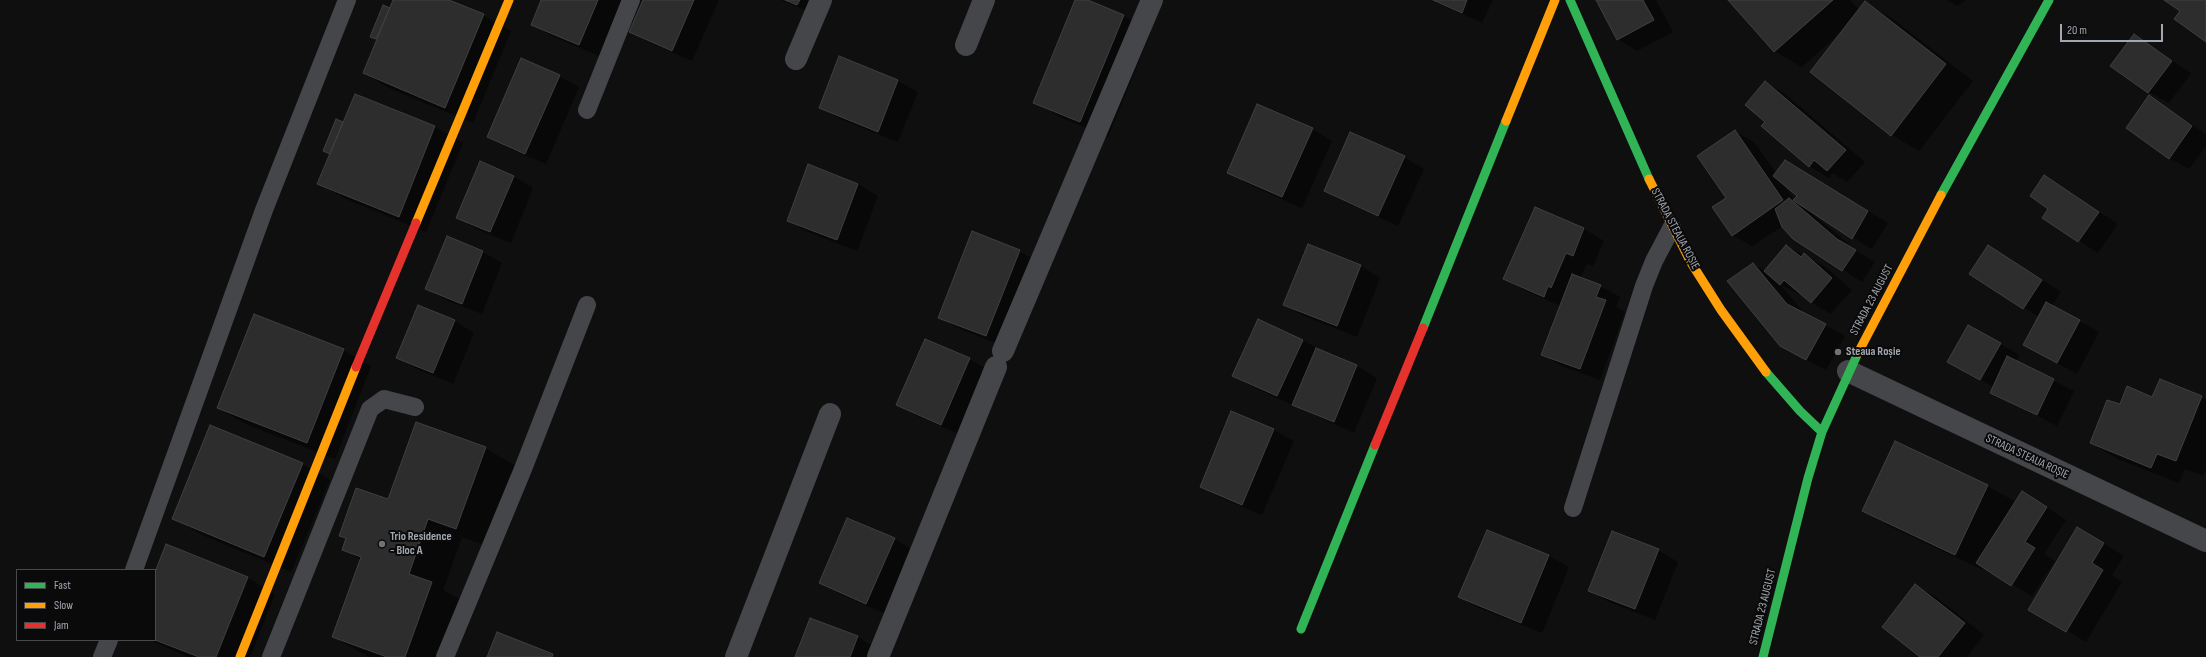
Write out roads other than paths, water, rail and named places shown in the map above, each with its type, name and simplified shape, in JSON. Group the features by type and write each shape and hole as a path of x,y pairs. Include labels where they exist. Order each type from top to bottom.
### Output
{"street":[{"path":"240,657 339,407 509,0"},
{"path":"796,59 821,0"},
{"path":"966,44 984,0"},
{"path":"878,657 1000,359 1152,0"},
{"path":"1300,629 1555,0"},
{"name":"STRADA STEAUA ROȘIE","path":"1570,0 1661,206 1690,261 1721,310 1769,376 1800,412 1822,432"},
{"name":"STRADA 23 AUGUST","path":"1763,657 1808,478 1822,432 1848,371 1945,188 2049,0"},
{"name":"STRADA STEAUA ROȘIE","path":"1848,371 2206,541"},
{"path":"736,657 830,414"}],"lane":[{"path":"134,569 264,210 347,0"},
{"path":"587,110 631,0"},
{"path":"1573,508 1644,286 1654,261 1672,227"},
{"path":"445,657 523,469 587,305"},
{"path":"271,657 370,409 384,399 415,407"},
{"path":"102,657 109,641"}],"place":[{"name":"Steaua Roșie","path":"1838,352"},
{"name":"Trio Residence - Bloc A","path":"382,544"}]}
